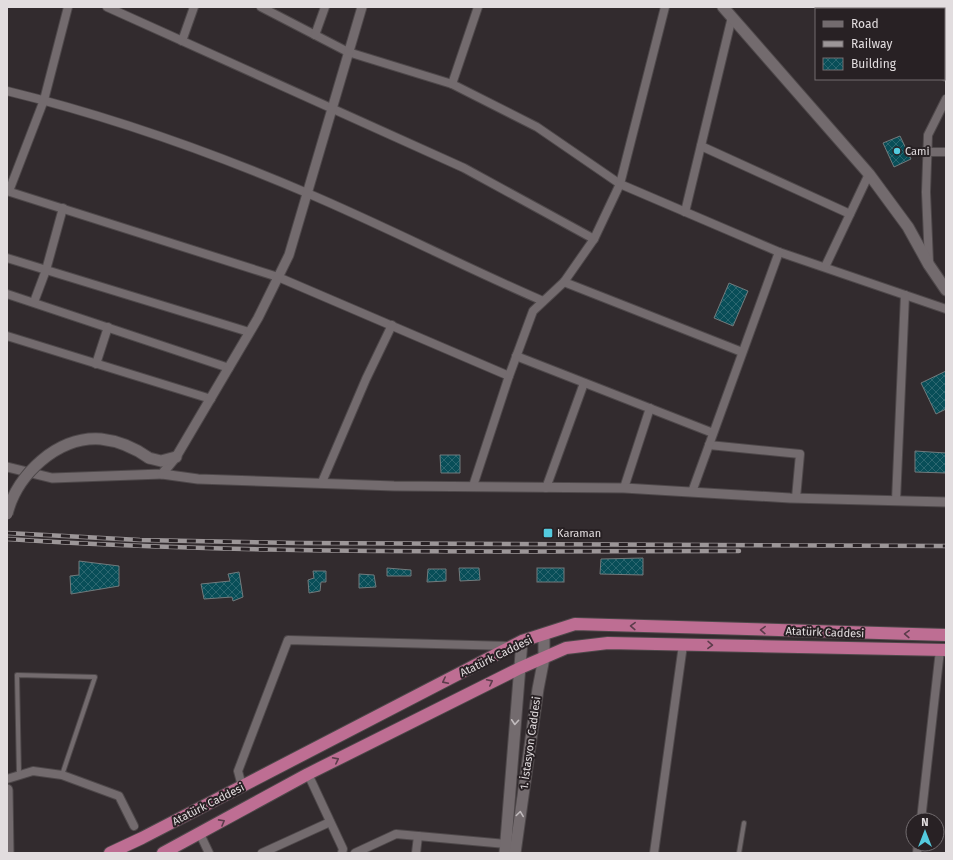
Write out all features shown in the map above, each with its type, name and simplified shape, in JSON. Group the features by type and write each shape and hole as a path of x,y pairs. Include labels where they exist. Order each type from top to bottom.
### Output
{"highway":[{"name":"Atatürk Caddesi","path":"110,853 516,644 575,624 946,635"},
{"name":"Atatürk Caddesi","path":"163,853 308,774 520,668 566,648 608,643 943,650"}],"main road":[{"path":"723,7 869,174 908,227 929,265 946,290"},
{"path":"7,514 10,501 20,483 49,455 71,443 101,439 131,446 149,458 161,461 176,457"},
{"name":"1. İstasyon Caddesi","path":"515,853 538,689 544,658 544,634"},
{"name":"1. İstasyon Caddesi","path":"505,849 520,668 516,644"},
{"path":"7,790 8,853"}],"street":[{"path":"68,7 44,100 8,191 278,277 509,376"},
{"path":"107,7 332,107 464,168 594,239"},
{"path":"182,41 194,7"},
{"path":"261,7 348,52 452,84 537,127 620,184 779,252 825,266 946,309"},
{"path":"315,35 325,7"},
{"path":"162,474 176,457 229,368 289,255 362,7"},
{"path":"452,84 478,7"},
{"path":"473,486 509,376 533,311 564,282 594,239 620,184 665,7"},
{"path":"684,212 732,17"},
{"path":"7,91 44,100 180,143 307,193 543,301"},
{"path":"929,265 926,192 928,135 946,99"},
{"path":"701,146 850,214"},
{"path":"927,152 946,152"},
{"path":"825,266 869,174"},
{"path":"34,302 46,270 62,208"},
{"path":"692,492 779,252"},
{"path":"7,258 249,332"},
{"path":"564,282 742,352"},
{"path":"7,294 229,368"},
{"path":"896,501 905,294"},
{"path":"322,482 366,379 392,325"},
{"path":"96,364 108,327"},
{"path":"7,336 210,399"},
{"path":"516,356 714,433"},
{"path":"546,488 584,383"},
{"path":"624,488 650,408"},
{"path":"709,445 800,454 796,498"},
{"path":"7,467 52,478 162,474 198,479 546,488 624,488 796,498 946,502"},
{"path":"242,786 238,771 288,640 516,644"},
{"path":"654,853 683,645"},
{"path":"922,812 943,650"},
{"path":"7,779 33,771 62,775 119,796 134,826"},
{"path":"308,774 343,849 342,853"},
{"path":"262,853 330,822"},
{"path":"200,834 209,853"},
{"path":"355,853 396,834 505,849"},
{"path":"416,853 418,836"}],"lane":[{"path":"19,775 17,675 95,677 62,775"},
{"path":"739,853 744,823"}],"building":[{"name":"Cami","path":"900,136 911,159 894,167 883,143"},
{"path":"729,283 748,291 733,326 714,318"},
{"path":"946,371 946,409 936,414 921,383"},
{"path":"915,451 946,453 946,473 915,472"},
{"path":"440,455 460,455 460,473 441,473"},
{"path":"643,558 643,575 600,574 601,559"},
{"path":"79,561 119,566 119,586 71,594 70,576 79,575"},
{"path":"387,568 411,570 411,576 387,576"},
{"path":"459,568 479,568 480,580 460,581"},
{"name":"Karaman","path":"537,568 564,568 564,582 537,582"},
{"path":"428,569 446,569 446,581 427,582"},
{"path":"313,571 326,571 326,582 321,582 320,591 309,593 308,580 314,578"},
{"path":"239,572 243,597 233,601 232,597 204,599 201,584 230,581 228,574"},
{"path":"359,574 374,575 376,587 359,588"}],"railway":[{"path":"7,533 140,540 298,543 946,546"},
{"path":"7,539 190,548 281,550 739,551"}],"place":[{"name":"Cami","path":"897,151"},
{"name":"Karaman","path":"548,533"}]}
